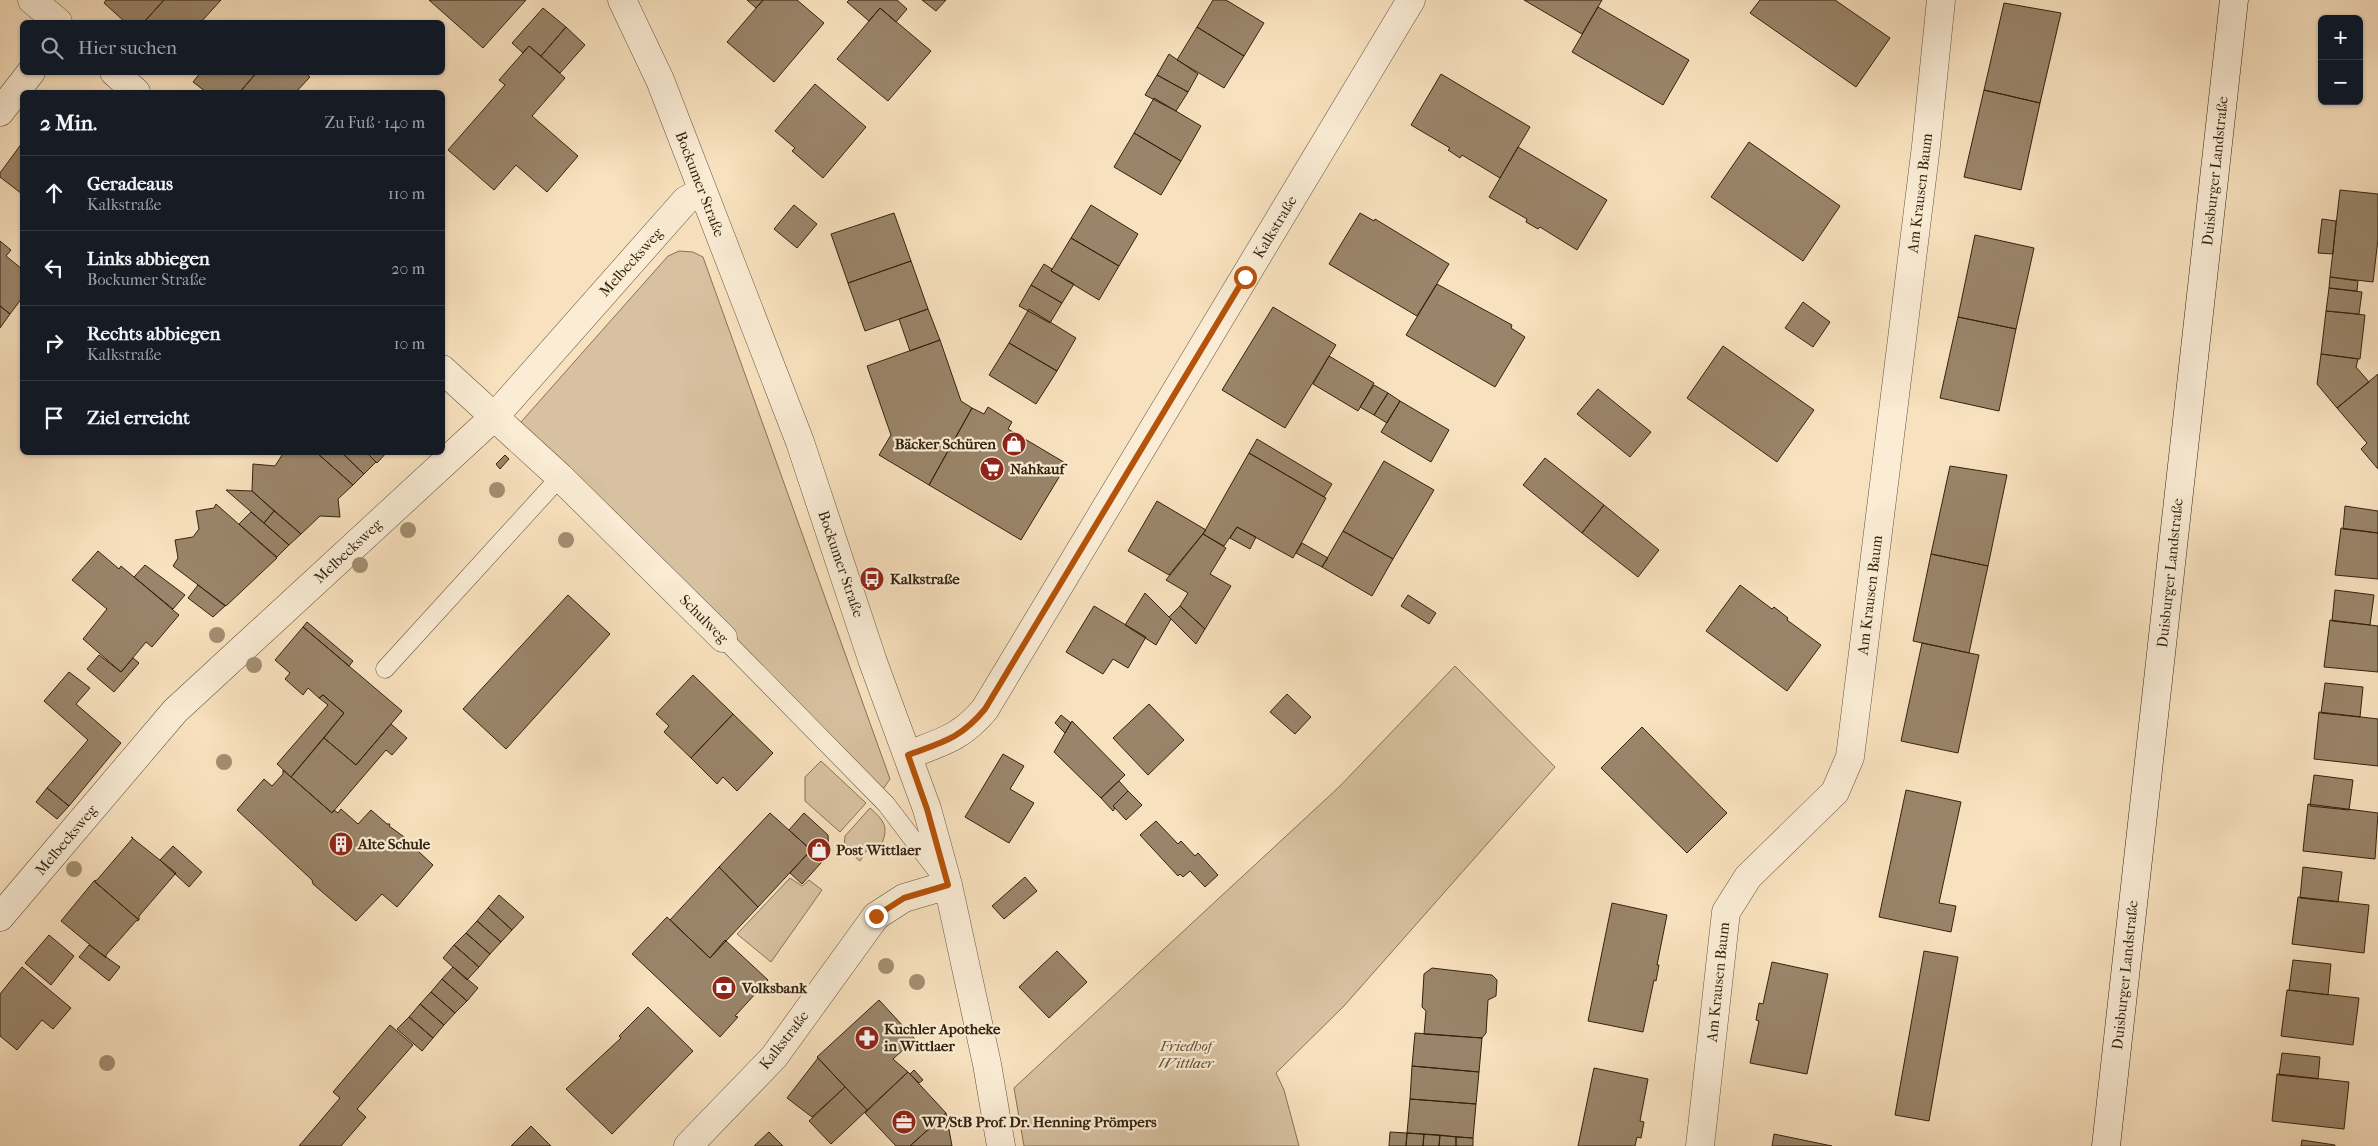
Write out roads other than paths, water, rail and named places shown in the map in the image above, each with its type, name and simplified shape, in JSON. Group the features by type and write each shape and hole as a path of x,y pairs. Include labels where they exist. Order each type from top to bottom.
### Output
{"street":[{"path":"32,0 56,20"},
{"name":"Bockumer Straße","path":"622,0 660,80 800,442 873,662 927,809 948,885 987,1064 1001,1146"},
{"name":"Kalkstraße","path":"908,755 956,737 971,726 985,709 1411,0"},
{"name":"Am Krausen Baum","path":"1700,1146 1726,912 1748,877 1835,792 1850,757 1926,146 1942,0"},
{"name":"Duisburger Landstraße","path":"2106,1146 2234,0"},
{"path":"0,112 29,75"},
{"path":"117,75 134,90"},
{"name":"Melbecksweg","path":"0,917 176,711 494,416 686,200 703,192"},
{"name":"Schulweg","path":"445,372 560,477 723,638"},
{"name":"Kalkstraße","path":"688,1146 774,1057 876,916 904,898 948,885"}],"lane":[{"path":"385,669 560,477"},
{"name":"Schulweg","path":"723,638 886,804 948,885"}],"place":[{"name":"Bäcker Schüren","path":"1014,444"},
{"name":"Nahkauf","path":"992,469"},
{"name":"Kalkstraße","path":"872,579"},
{"name":"Alte Schule","path":"341,844"},
{"name":"Post Wittlaer","path":"819,850"},
{"name":"Volksbank","path":"724,988"},
{"name":"Kuchler Apotheke in Wittlaer","path":"867,1038"},
{"name":"WP/StB Prof. Dr. Henning Prömpers","path":"904,1122"}],"park label":[{"name":"Friedhof Wittlaer","path":"1186,1054"}]}
